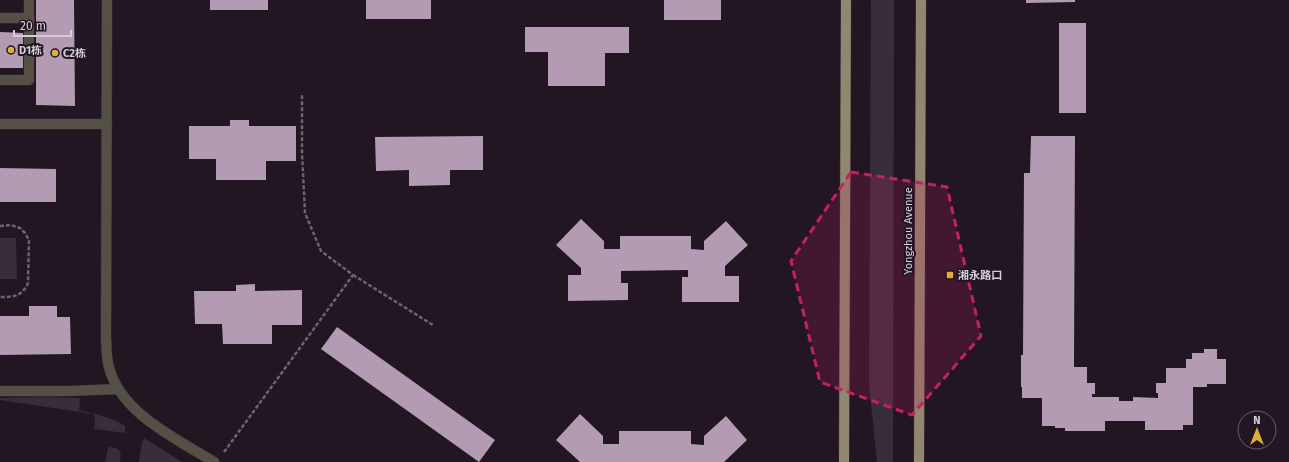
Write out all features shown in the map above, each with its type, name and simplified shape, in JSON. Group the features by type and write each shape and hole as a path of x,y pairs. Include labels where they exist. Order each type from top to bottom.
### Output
{"main road":[{"path":"844,462 846,0"},
{"name":"Yongzhou Avenue","path":"920,462 921,0"}],"street":[{"path":"0,80 29,80 29,0"},
{"path":"107,0 106,339 108,366 118,389 131,406 148,421 218,459"},
{"path":"0,18 29,18"},
{"path":"0,124 107,124"},
{"path":"0,391 118,389"}],"path":[{"path":"302,94 302,153 305,213 321,251 353,275 433,325"},
{"path":"0,226 11,225 20,228 29,240 28,283 25,290 13,297 0,297"},
{"path":"218,459 353,275"}],"highlighted area":[{"path":"851,172 947,187 981,336 912,415 820,382 791,261"}],"shaded area":[{"path":"871,0 894,0 893,462 877,462 869,385"},
{"path":"0,238 16,238 17,279 0,279"},
{"path":"0,398 80,398 79,410 103,416 120,423 125,426 125,433 94,429 95,416 93,414 0,400"},
{"path":"144,438 182,462 139,462"},
{"path":"108,447 119,450 121,454 120,462 105,462"}],"building":[{"name":"C2栋","path":"36,0 74,0 75,106 36,105"},
{"path":"210,0 268,0 268,10 210,10"},
{"path":"366,0 431,0 431,19 366,19"},
{"path":"664,0 721,0 721,20 664,20"},
{"path":"1026,0 1075,0 1075,2 1026,3"},
{"path":"1059,23 1086,23 1086,113 1059,113"},
{"path":"525,27 629,27 629,53 605,53 605,86 548,86 548,52 525,52"},
{"name":"D1栋","path":"0,32 23,33 23,68 0,68"},
{"path":"230,120 249,120 249,126 296,126 296,161 266,161 266,180 216,180 216,159 189,159 189,126 230,126"},
{"path":"483,136 483,170 450,170 450,185 409,186 409,170 376,171 375,137"},
{"path":"1031,136 1075,136 1074,367 1087,367 1087,383 1095,383 1095,394 1092,394 1092,397 1119,397 1119,401 1133,401 1133,397 1158,398 1158,393 1156,393 1156,383 1166,383 1166,368 1186,368 1186,359 1192,359 1192,353 1204,353 1204,349 1217,349 1217,359 1226,359 1226,384 1207,384 1207,387 1193,387 1193,425 1183,425 1183,430 1145,430 1145,421 1105,421 1105,431 1065,431 1065,428 1042,426 1042,398 1022,398 1021,355 1023,355 1024,173 1030,173"},
{"path":"0,168 56,169 56,202 0,202"},
{"path":"581,219 604,241 604,249 620,249 620,236 691,236 691,249 704,250 704,241 726,221 748,245 725,266 725,276 739,276 739,302 682,302 682,277 688,277 688,270 621,271 621,283 628,283 628,300 568,301 568,275 581,275 581,268 556,245"},
{"path":"255,284 255,291 302,290 302,325 272,325 272,344 223,344 222,324 195,324 194,291 236,291 236,285"},
{"path":"29,306 57,306 57,317 70,317 71,354 0,355 0,316 29,316"},
{"path":"337,327 495,440 479,462 321,349"},
{"path":"580,414 603,436 603,444 619,444 619,431 691,431 691,444 704,445 704,436 726,416 747,440 724,462 580,462 556,440"}],"place":[{"name":"D1栋","path":"11,50"},
{"name":"C2栋","path":"55,53"},
{"name":"湘永路口","path":"950,275"}]}
